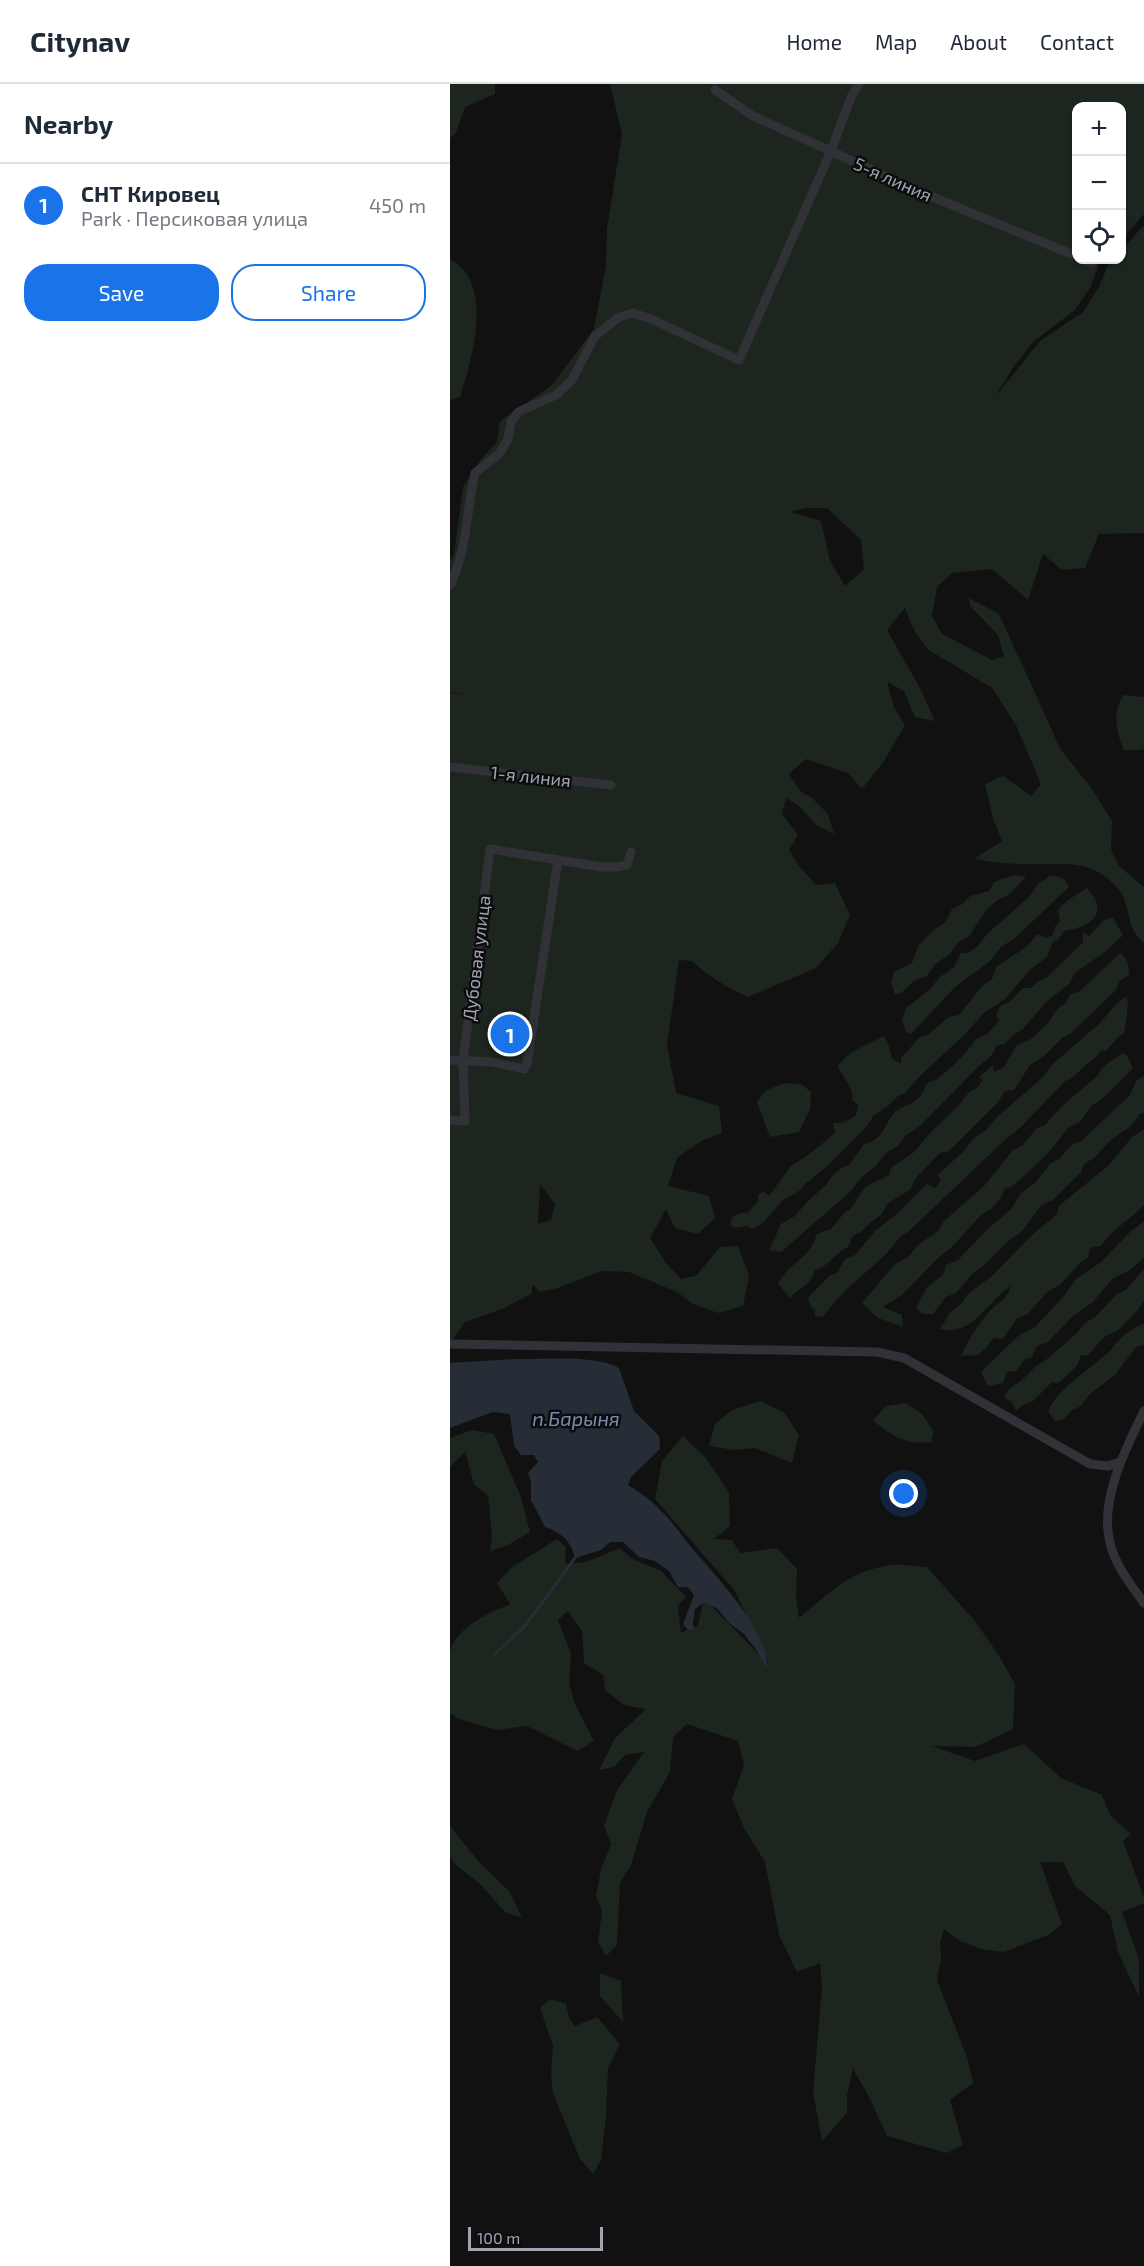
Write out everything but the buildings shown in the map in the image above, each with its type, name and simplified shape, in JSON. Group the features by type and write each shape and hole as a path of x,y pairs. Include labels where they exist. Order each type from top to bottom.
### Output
{"street":[{"path":"450,585 465,546 469,501 475,473 500,453 508,439 511,422 518,412 556,395 569,383 582,364 596,336 619,317 633,313 651,319 739,360 831,150 851,97 859,84"},
{"name":"5-я линия","path":"715,90 753,116 928,195 1072,254"},
{"name":"1-я линия","path":"450,766 611,785"},
{"name":"Дубовая улица","path":"450,1120 465,1121 463,1061 490,849 558,860"},
{"path":"450,1060 492,1062 524,1069 527,1064 527,1051 558,860 617,867 627,865 631,852"},
{"path":"450,1344 878,1352 904,1358 1090,1464 1108,1466 1120,1462"},
{"path":"1144,1411 1120,1462 1108,1513 1109,1542 1128,1580 1144,1603"}],"shaded area":[{"path":"450,84 495,84 495,94 465,107 456,133 450,138"},
{"path":"610,84 1144,84 1144,214 1126,234 1126,102 1072,102 1072,264 1099,264 1091,286 1075,310 1033,342 1014,366 995,397 1040,341 1083,312 1099,287 1108,265 1126,264 1126,245 1144,225 1144,533 1099,534 1085,568 1062,570 1043,554 1028,600 992,569 952,573 937,587 932,616 942,634 992,660 1004,656 998,635 970,606 969,598 999,614 1061,750 1092,789 1112,821 1111,849 1119,866 1144,887 1144,944 1133,929 1122,894 1109,880 1089,868 1067,864 1009,863 974,859 1002,841 993,818 985,784 1003,776 1031,796 1041,784 1016,725 992,688 927,649 914,630 905,608 887,630 920,688 935,721 915,717 904,691 887,682 894,707 905,725 884,761 862,789 848,773 806,759 789,774 800,791 812,798 828,814 834,834 816,825 800,807 786,798 782,814 798,835 789,850 816,885 835,883 850,915 838,943 816,968 748,997 718,981 692,961 679,960 667,1045 676,1093 719,1106 722,1133 701,1141 677,1158 668,1186 709,1196 715,1218 698,1234 675,1228 666,1209 650,1238 666,1263 681,1279 696,1276 720,1247 738,1246 749,1276 743,1306 718,1313 693,1304 677,1292 629,1272 602,1271 555,1289 539,1292 533,1284 531,1294 502,1309 465,1322 450,1343 450,693 469,694 450,692 450,561 454,554 463,487 481,459 497,442 500,421 551,386 594,329 606,266 607,229 622,134","holes":["806,508 827,508 861,540 864,569 845,586 830,561 821,521 791,512","540,1184 555,1204 551,1220 538,1224"]},
{"path":"450,259 464,270 472,285 476,303 476,323 470,363 460,397 450,400"},
{"path":"1124,695 1144,697 1144,748 1142,750 1124,750 1121,743 1116,722 1120,701"},
{"path":"1013,875 1026,877 1010,894 987,909 969,936 958,943 949,955 935,964 927,976 915,980 895,995 891,982 894,972 912,963 918,946 935,929 945,923 952,909 961,905 970,896 989,891 994,882"},
{"path":"1050,876 1062,878 1069,887 1015,938 1001,947 990,961 954,988 911,1034 906,1032 902,1020 906,1008 954,967 961,953 968,953 977,947 988,933 1029,897 1038,884"},
{"path":"1087,888 1098,908 1089,923 1064,931 1059,939 1053,942 1047,957 1031,969 1004,1000 985,1012 905,1093 899,1095 873,1116 868,1125 827,1166 801,1190 783,1200 764,1222 753,1229 747,1226 733,1228 730,1223 733,1216 748,1213 758,1201 758,1195 764,1191 769,1196 790,1167 835,1133 833,1123 842,1123 856,1116 858,1105 853,1101 851,1089 838,1067 842,1061 858,1049 884,1036 892,1058 901,1064 901,1058 920,1037 928,1035 947,1018 960,1014 983,985 992,979 996,967 1026,947 1038,934 1046,938 1053,935 1060,921 1058,910 1060,907"},
{"path":"1113,918 1123,935 1105,952 1075,973 1069,984 1047,1001 1023,1029 1005,1044 997,1045 992,1055 920,1126 906,1135 898,1146 886,1153 850,1192 781,1252 769,1250 781,1224 795,1216 833,1175 850,1164 864,1144 880,1135 895,1112 918,1099 928,1083 937,1079 952,1066 975,1040 987,1034 999,1021 996,1015 1001,1005 1009,1002 1023,988 1031,988 1038,981 1046,978 1083,942 1083,932 1089,936 1104,920"},
{"path":"1120,953 1128,963 1129,975 1120,981 1115,991 1070,1034 1030,1065 1014,1090 1005,1091 998,1102 949,1151 940,1153 915,1179 911,1189 888,1203 881,1215 853,1236 848,1247 824,1266 815,1270 808,1283 790,1298 778,1284 788,1270 809,1250 817,1234 831,1229 845,1212 850,1210 865,1187 889,1175 891,1168 914,1152 969,1092 978,1087 983,1080 979,1077 993,1065 994,1072 1004,1067 1016,1046 1031,1039 1049,1022 1057,1009 1066,1003 1070,994 1079,992"},
{"path":"1127,996 1124,1033 1105,1051 1101,1050 1074,1076 1065,1081 1020,1128 898,1239 885,1255 837,1299 824,1316 815,1317 815,1309 811,1307 808,1298 829,1276 837,1273 845,1259 855,1255 875,1231 898,1213 927,1184 936,1188 941,1180 937,1175"},
{"path":"1123,1053 1126,1054 1133,1068 1101,1100 1091,1106 1080,1122 1069,1127 1050,1151 1023,1177 1013,1186 1005,1188 1001,1198 991,1209 981,1215 951,1248 939,1257 902,1295 883,1307 902,1315 903,1327 878,1318 862,1303 895,1264 908,1257 918,1245 938,1231 944,1221 986,1184 1012,1151 1023,1145 1036,1129 1045,1125 1061,1107 1097,1076 1104,1066"},
{"path":"1144,1076 1144,1113 1140,1114 1131,1126 1112,1139 1094,1158 1084,1164 1081,1172 1053,1200 1041,1206 1022,1231 974,1272 956,1293 946,1297 933,1314 922,1314 916,1308 927,1287 943,1275 946,1265 958,1260 1012,1208 1021,1193 1035,1183 1050,1164 1060,1158 1072,1145 1081,1141 1130,1095 1136,1081"},
{"path":"784,1083 801,1084 811,1092 810,1109 799,1132 770,1137 757,1102 765,1091"},
{"path":"1144,1129 1144,1205 1101,1246 1090,1248 1088,1258 1081,1262 1060,1285 1047,1292 1028,1314 1017,1318 1003,1339 994,1338 979,1354 961,1356 977,1327 1009,1292 1011,1286 971,1323 952,1330 940,1329 950,1313 1056,1215 1060,1205 1109,1165 1132,1137"},
{"path":"1144,1221 1144,1258 1127,1272 1113,1278 1093,1302 1074,1315 1048,1342 1037,1346 1032,1357 1024,1360 1016,1371 1007,1372 1003,1383 988,1386 981,1372 1019,1335 1035,1327 1064,1296 1075,1280 1101,1262"},
{"path":"1144,1269 1144,1300 1138,1310 1117,1331 1105,1336 1088,1355 1081,1355 1077,1366 1058,1383 1052,1382 1033,1401 1016,1411 1012,1402 1004,1397 1008,1390 1076,1334 1117,1294 1126,1290"},
{"path":"1144,1324 1144,1345 1136,1347 1115,1375 1090,1394 1081,1406 1071,1411 1063,1420 1055,1421 1048,1411 1059,1394 1111,1350 1125,1334"},
{"path":"760,1401 784,1412 799,1435 792,1463 755,1448 734,1450 709,1446 715,1424 732,1410"},
{"path":"906,1403 922,1414 934,1432 931,1442 914,1442 899,1438 873,1420 886,1406"},
{"path":"472,1430 494,1434 521,1497 530,1532 508,1545 490,1551 492,1534 488,1496 474,1484 465,1452 450,1467 450,1438"},
{"path":"683,1436 705,1457 729,1492 730,1526 714,1539 732,1540 740,1553 777,1548 797,1569 796,1598 799,1618 849,1579 872,1569 901,1565 927,1567 974,1620 998,1654 1015,1684 1013,1729 975,1747 932,1746 975,1761 1024,1744 1061,1778 1102,1795 1110,1815 1131,1834 1123,1841 1144,1897 1144,1903 1122,1912 1139,1959 1139,1997 1118,1952 1110,1915 1075,1886 1063,1862 1040,1862 1062,1924 1048,1935 1004,1952 981,1949 960,1941 944,1929 940,1943 941,1958 937,1980 968,2060 973,2083 950,2100 963,2145 947,2153 887,2136 853,2069 847,2095 847,2113 822,2141 813,2092 822,1988 820,1963 797,1972 779,1935 765,1862 744,1828 732,1799 744,1765 738,1741 687,1724 673,1737 670,1772 647,1812 631,1865 620,1883 617,1945 606,1956 598,1942 602,1911 596,1896 601,1869 611,1844 604,1826 617,1790 644,1752 625,1755 614,1767 599,1770 615,1738 646,1709 624,1705 605,1690 603,1675 584,1663 582,1631 568,1611 558,1620 571,1653 569,1684 575,1704 594,1741 577,1751 527,1726 497,1730 459,1719 450,1713 450,1652 454,1643 459,1635 474,1622 510,1604 497,1583 512,1567 557,1539 566,1547 565,1564 586,1562 620,1548 631,1558 661,1571 686,1597 678,1606 681,1633 698,1625 704,1598 770,1666 735,1591 655,1499 662,1461"},
{"path":"450,1826 479,1862 510,1892 522,1918 505,1912 481,1885 454,1863 450,1856"},
{"path":"600,1973 621,1981 623,2022 600,1996"},
{"path":"550,1999 566,2004 569,2018 575,2026 597,2017 620,2044 608,2069 601,2160 593,2174 580,2159 553,2093 551,2074 553,2046 540,2008"}],"water":[{"name":"п.Барыня","path":"515,1359 583,1359 619,1368 634,1411 659,1436 660,1449 631,1477 628,1485 662,1511 738,1604 759,1638 767,1668 744,1634 729,1623 718,1609 705,1602 695,1609 694,1630 688,1630 683,1624 694,1595 688,1587 678,1587 669,1571 655,1561 639,1557 623,1542 610,1542 601,1550 575,1558 564,1538 545,1527 531,1500 531,1482 528,1473 538,1462 534,1455 521,1455 514,1446 510,1414 493,1412 450,1428 450,1363"}],"waterway":[{"path":"494,1655 525,1626 575,1558"}],"place":[{"name":"СНТ Кировец","path":"510,1034"}]}
